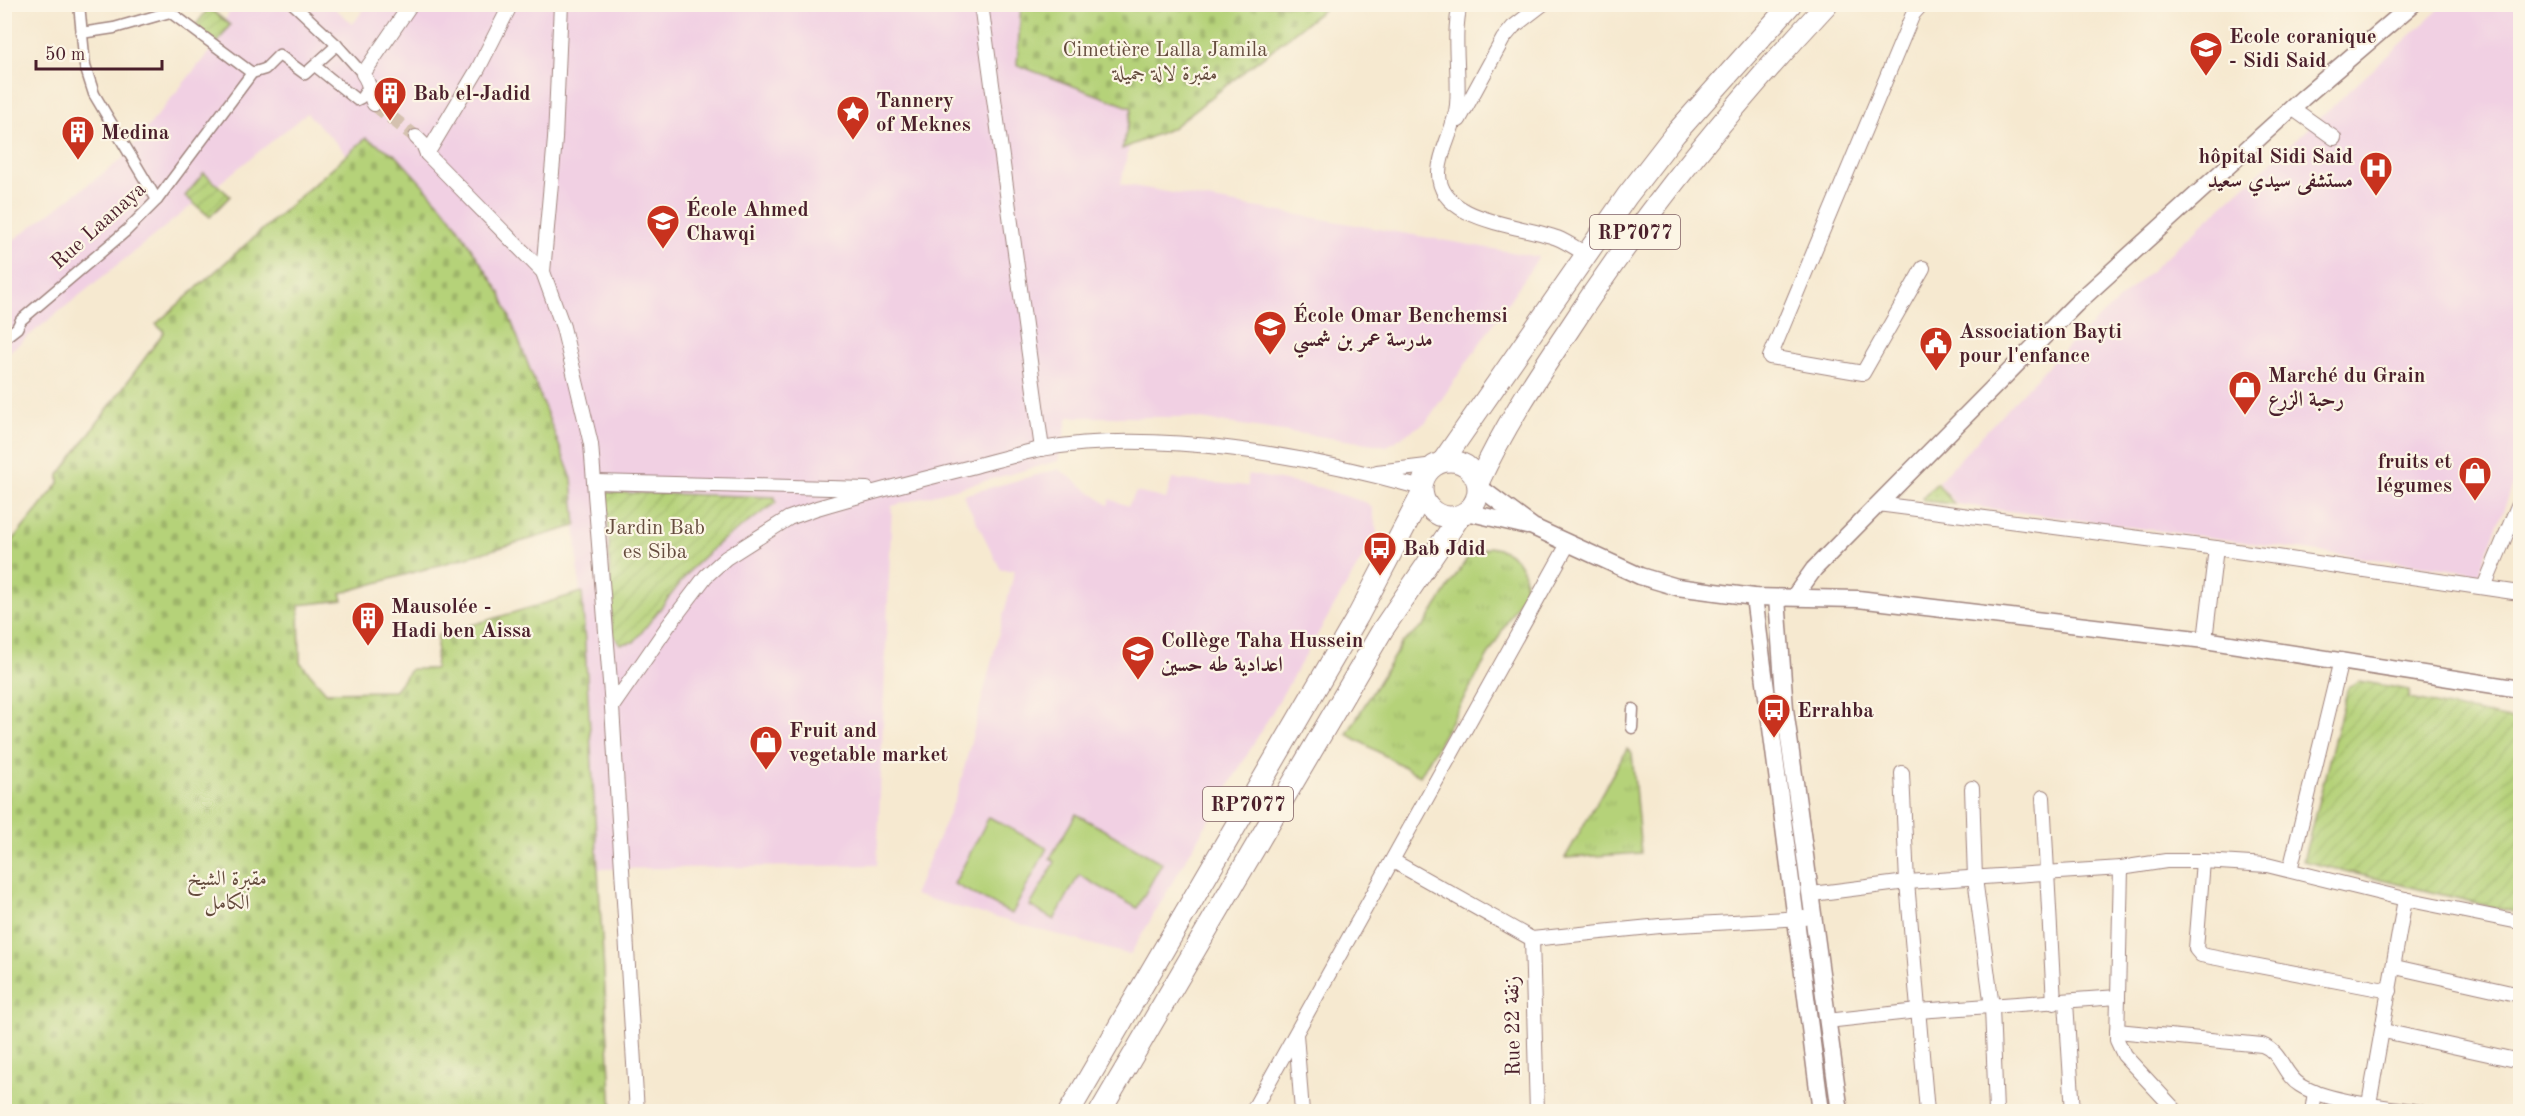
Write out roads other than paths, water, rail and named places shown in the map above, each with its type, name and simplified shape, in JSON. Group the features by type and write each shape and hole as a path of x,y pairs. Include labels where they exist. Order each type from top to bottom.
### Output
{"main road":[{"name":"RP7077","path":"1069,1112 1358,616 1422,491 1425,475 1439,463 1586,254 1675,134 1791,4"},
{"name":"RP7077","path":"1100,1112 1383,629 1463,514 1476,501 1479,485 1510,419 1603,277 1652,208 1759,78 1827,4"},
{"path":"1439,463 1452,460 1469,467 1479,485"},
{"path":"1422,491 1432,511 1441,516 1463,514"}],"street":[{"path":"79,4 85,66 94,94 157,200"},
{"path":"293,4 337,45 367,79 374,104"},
{"path":"315,66 357,100 411,4"},
{"path":"427,154 478,69 511,4"},
{"path":"561,4 555,139 543,272 574,364 591,444 596,482 637,1112"},
{"path":"981,4 1042,449"},
{"path":"1453,130 1457,105 1455,48 1460,4"},
{"path":"1543,4 1513,27 1503,39 1453,130 1441,161 1439,173 1446,197 1455,206 1466,212 1559,239 1586,254"},
{"path":"1922,4 1913,14 1770,357 1863,373 1923,268"},
{"path":"1794,597 1814,569 2076,304 2292,108 2413,4"},
{"path":"81,33 124,26 170,12 252,73 265,69 279,55 305,74 337,45"},
{"name":"Rue Laanaya","path":"4,338 17,328 21,320 126,231 157,200 252,73"},
{"path":"2292,108 2334,138"},
{"path":"416,137 423,144 427,154 543,272"},
{"path":"612,707 706,576 726,558 789,519 882,489 1042,449 1114,443 1173,444 1248,452 1369,473 1422,491"},
{"path":"1369,473 1439,463"},
{"path":"596,482 882,489"},
{"path":"1479,485 1533,527 1640,576 1677,587 1754,597 1858,599 2205,640 2520,689"},
{"path":"2484,587 2520,501"},
{"path":"1878,504 2216,548 2520,593"},
{"path":"1463,514 1533,527"},
{"path":"1252,1112 1568,544"},
{"path":"2205,640 2216,548"},
{"path":"1754,597 1821,1112"},
{"path":"1777,598 1785,709 1840,1112"},
{"path":"2290,870 2341,660"},
{"path":"1632,709 1632,728"},
{"path":"1902,773 1907,882 1927,1112"},
{"path":"1972,788 1975,878 1992,1007 1996,1112"},
{"path":"2043,797 2047,873 2073,1112"},
{"path":"1393,861 1532,939 1660,926 1796,919 1814,916"},
{"path":"1812,894 1907,882 2121,868 2166,861 2203,861 2267,865 2405,899 2514,921 2520,920"},
{"path":"2203,861 2196,949 2200,956 2390,991"},
{"path":"2121,868 2117,1031 2119,1047 2177,1112"},
{"path":"2369,1104 2384,1031 2405,899"},
{"name":"Rue 22 زنقة","path":"1532,939 1537,1112"},
{"path":"2395,967 2520,995"},
{"path":"1827,1021 1918,1011 2060,1003 2118,997"},
{"path":"2117,1031 2262,1045 2274,1051 2295,1082 2315,1092 2420,1112"},
{"path":"2384,1031 2520,1061"},
{"path":"1296,1034 1302,1112"},
{"path":"2312,1112 2315,1092"}],"tunnel":[{"path":"374,104 416,137"}],"place":[{"name":"Ecole coranique - Sidi Said","path":"2206,77"},
{"name":"Bab el-Jadid","path":"390,122"},
{"name":"Tannery of Meknes","path":"853,141"},
{"name":"Medina","path":"78,161"},
{"name":"hôpital Sidi Said مستشفى سيدي سعيد","path":"2376,197"},
{"name":"École Ahmed Chawqi","path":"663,250"},
{"name":"École Omar Benchemsi مدرسة عمر بن شمسي","path":"1270,356"},
{"name":"Association Bayti pour l'enfance","path":"1936,372"},
{"name":"Marché du Grain رحبة الزرع","path":"2245,416"},
{"name":"fruits et légumes","path":"2475,502"},
{"name":"Bab Jdid","path":"1380,577"},
{"name":"Mausolée - Hadi ben Aissa","path":"368,647"},
{"name":"Collège Taha Hussein اعدادية طه حسين","path":"1138,681"},
{"name":"Errahba","path":"1774,739"},
{"name":"Fruit and vegetable market","path":"766,771"}],"park label":[{"name":"Cimetière Lalla Jamila مقبرة لالة جميلة","path":"1165,61"},
{"name":"Jardin Bab es Siba","path":"655,539"},
{"name":"مقبرة الشيخ الكامل","path":"227,890"}]}
